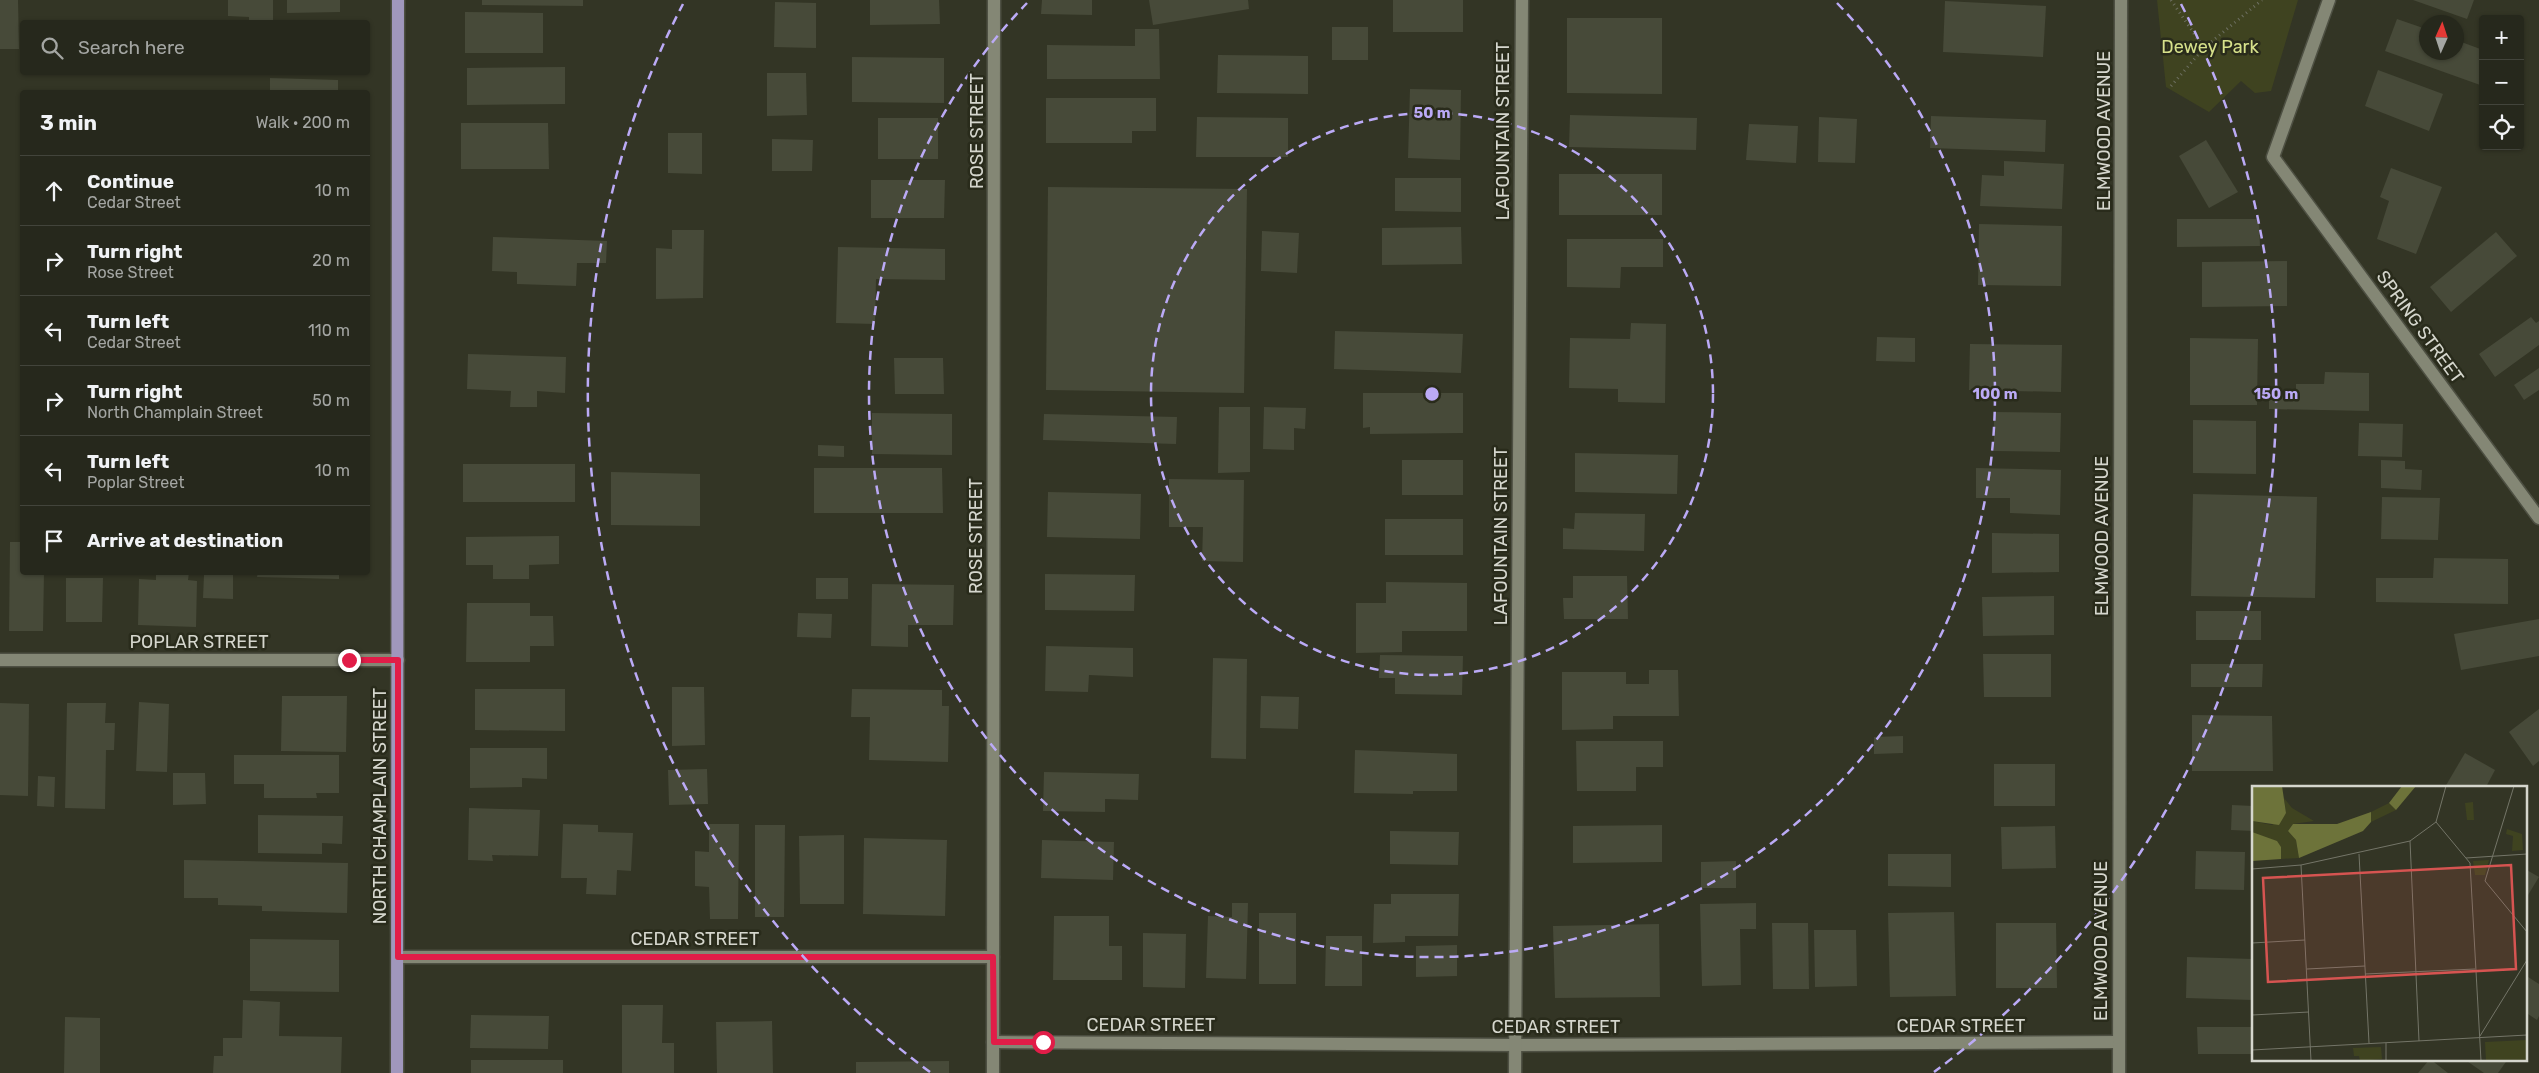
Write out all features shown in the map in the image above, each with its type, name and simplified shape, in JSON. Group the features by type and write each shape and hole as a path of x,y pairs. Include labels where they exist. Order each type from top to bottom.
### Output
{"main road":[{"name":"NORTH CHAMPLAIN STREET","path":"398,0 398,1073"}],"street":[{"name":"ROSE STREET","path":"993,1073 994,0"},
{"name":"LAFOUNTAIN STREET","path":"1516,1073 1522,0"},
{"name":"ELMWOOD AVENUE","path":"2119,1073 2122,0"},
{"name":"SPRING STREET","path":"2329,0 2272,157 2539,518"},
{"name":"POPLAR STREET","path":"0,660 398,660"},
{"name":"CEDAR STREET","path":"398,957 993,957"},
{"name":"CEDAR STREET","path":"994,1042 1515,1045 2118,1042"}],"path":[{"path":"2171,0 2204,48"},
{"path":"2171,86 2204,48 2262,0"}],"green space":[{"name":"Dewey Park","path":"2157,0 2298,0 2271,91 2255,93 2241,81 2209,112 2166,87"}],"building":[{"path":"0,0 18,0 19,49 0,49"},
{"path":"228,0 273,0 273,20 249,20 249,17 228,16"},
{"path":"287,0 340,0 340,12 287,13"},
{"path":"482,0 583,0 583,6 482,5"},
{"path":"870,0 939,0 940,24 870,25"},
{"path":"1042,0 1092,0 1092,15 1041,14"},
{"path":"1149,0 1248,0 1249,9 1153,25"},
{"path":"1393,0 1463,0 1463,32 1393,32"},
{"path":"2413,0 2474,0 2467,19 2464,18 2464,15 2456,15"},
{"path":"1945,1 2046,6 2043,57 1943,52"},
{"path":"775,2 816,3 816,48 774,47"},
{"path":"465,12 543,13 543,53 465,53"},
{"path":"1567,18 1662,18 1662,94 1567,93"},
{"path":"2397,19 2419,27 2419,60 2464,60 2464,43 2479,49 2479,85 2385,51"},
{"path":"1332,27 1368,27 1368,60 1332,60"},
{"path":"1135,29 1159,29 1160,79 1047,79 1047,45 1135,46"},
{"path":"1218,55 1308,56 1308,94 1217,93"},
{"path":"852,57 944,58 944,103 852,102"},
{"path":"565,67 565,104 467,105 467,68"},
{"path":"2378,70 2443,94 2429,131 2365,106"},
{"path":"767,73 806,73 807,115 767,116"},
{"path":"270,78 338,80 338,90 270,90"},
{"path":"1410,89 1461,90 1460,160 1408,158"},
{"path":"1046,98 1156,98 1156,131 1132,131 1132,143 1046,143"},
{"path":"1570,115 1697,118 1696,150 1569,147"},
{"path":"1931,116 2046,120 2045,152 1930,148"},
{"path":"1197,117 1288,118 1288,157 1196,157"},
{"path":"1819,117 1857,119 1855,163 1818,162"},
{"path":"878,118 938,118 938,159 878,159"},
{"path":"461,123 548,123 549,169 461,169"},
{"path":"1749,124 1798,126 1796,163 1746,160"},
{"path":"668,133 702,133 702,174 668,173"},
{"path":"772,139 813,140 812,171 772,171"},
{"path":"2206,140 2238,192 2209,208 2179,156"},
{"path":"2004,161 2064,164 2062,209 1980,206 1982,175 2004,176"},
{"path":"2391,168 2442,187 2416,254 2377,239 2389,201 2380,197"},
{"path":"1559,174 1662,174 1662,215 1559,215"},
{"path":"1395,178 1461,178 1461,212 1395,211"},
{"path":"871,180 945,180 944,218 871,218"},
{"path":"1048,187 1247,189 1244,393 1046,390"},
{"path":"2177,219 2259,219 2260,246 2177,247"},
{"path":"1979,224 2062,226 2061,286 1978,285"},
{"path":"1461,227 1462,264 1382,265 1382,228"},
{"path":"672,230 704,230 703,298 656,299 656,248 672,249"},
{"path":"1262,231 1299,233 1297,273 1261,271"},
{"path":"2496,232 2517,256 2451,312 2430,287"},
{"path":"493,237 607,241 606,263 577,263 576,286 517,284 517,272 492,271"},
{"path":"1567,239 1663,239 1663,267 1621,267 1620,288 1567,287"},
{"path":"838,247 945,249 945,280 876,279 875,324 836,323"},
{"path":"2287,261 2287,306 2202,307 2202,262"},
{"path":"2531,317 2536,323 2539,321 2539,345 2495,377 2479,354"},
{"path":"1631,323 1666,324 1665,403 1618,402 1618,389 1569,388 1570,338 1630,339"},
{"path":"1335,331 1463,334 1461,373 1334,369"},
{"path":"1877,337 1915,338 1915,362 1876,361"},
{"path":"2190,338 2258,339 2257,405 2190,405"},
{"path":"1970,344 2062,345 2061,392 1969,390"},
{"path":"468,354 566,357 565,393 537,391 537,407 510,407 511,391 467,389"},
{"path":"894,358 943,358 944,394 895,394"},
{"path":"2539,368 2539,390 2524,400 2514,385"},
{"path":"2325,372 2369,373 2369,411 2269,409 2269,393 2296,394 2296,384 2324,384"},
{"path":"1363,393 1463,393 1463,433 1370,434 1370,427 1363,428"},
{"path":"1219,407 1250,407 1250,472 1218,473"},
{"path":"1264,407 1306,408 1305,429 1294,428 1294,450 1263,449"},
{"path":"1994,412 2061,413 2060,452 1994,451"},
{"path":"872,413 952,414 952,455 872,454"},
{"path":"1044,414 1177,417 1176,444 1043,440"},
{"path":"2193,420 2256,421 2256,474 2193,473"},
{"path":"2359,423 2403,424 2402,457 2358,456"},
{"path":"818,445 844,446 844,457 818,456"},
{"path":"1575,453 1678,455 1677,494 1575,492"},
{"path":"1402,460 1463,460 1463,495 1402,495"},
{"path":"2381,460 2405,461 2405,469 2422,470 2421,490 2381,488"},
{"path":"463,464 575,464 575,502 463,502"},
{"path":"814,468 942,468 943,513 814,513"},
{"path":"1976,468 2061,470 2060,515 2010,513 2010,498 1976,498"},
{"path":"611,472 700,474 700,526 611,525"},
{"path":"1169,479 1244,480 1243,562 1202,561 1203,527 1169,527"},
{"path":"1048,492 1141,494 1140,539 1047,537"},
{"path":"2193,494 2317,497 2315,598 2191,596"},
{"path":"2382,497 2440,498 2438,540 2381,539"},
{"path":"1575,513 1645,514 1644,551 1563,549 1563,528 1574,529"},
{"path":"1385,519 1463,519 1463,555 1385,555"},
{"path":"1992,533 2059,534 2059,572 1992,573"},
{"path":"559,536 559,564 529,565 529,579 493,579 493,565 466,565 466,537"},
{"path":"10,542 20,542 20,575 44,575 43,631 9,631"},
{"path":"2434,558 2508,559 2508,604 2376,602 2376,578 2433,578"},
{"path":"1045,574 1135,575 1134,611 1045,610"},
{"path":"156,575 189,575 188,580 197,581 196,627 138,625 139,579 156,580"},
{"path":"204,575 233,575 233,599 203,598"},
{"path":"257,575 339,575 339,579 257,577"},
{"path":"1573,576 1627,576 1628,619 1564,619 1563,598 1573,598"},
{"path":"66,578 103,578 102,622 66,622"},
{"path":"816,578 848,578 848,599 816,599"},
{"path":"1386,582 1467,583 1467,631 1402,631 1402,652 1356,653 1356,603 1386,603"},
{"path":"872,584 954,585 953,625 908,625 908,647 871,646"},
{"path":"2054,596 2054,635 1983,636 1982,597"},
{"path":"467,603 530,603 530,616 553,616 554,646 530,646 530,662 466,662"},
{"path":"2196,611 2261,611 2261,640 2196,640"},
{"path":"798,613 832,614 831,638 797,637"},
{"path":"2539,619 2539,656 2461,670 2454,634"},
{"path":"1046,646 1133,648 1133,677 1089,675 1088,692 1045,691"},
{"path":"1983,654 2051,654 2051,697 1984,697"},
{"path":"1380,655 1463,656 1462,695 1395,694 1395,678 1379,678"},
{"path":"1213,658 1247,659 1246,759 1211,758"},
{"path":"2191,664 2263,664 2262,687 2191,687"},
{"path":"1649,670 1678,670 1679,716 1613,716 1613,729 1562,730 1562,672 1626,672 1626,684 1649,684"},
{"path":"672,687 704,687 705,745 672,746"},
{"path":"475,689 565,689 565,731 475,730"},
{"path":"852,689 942,690 942,706 949,706 948,762 869,760 870,717 851,717"},
{"path":"282,696 347,696 346,752 281,751"},
{"path":"1261,696 1299,697 1298,729 1260,728"},
{"path":"139,702 169,704 167,772 136,771"},
{"path":"0,703 29,704 28,796 0,795"},
{"path":"67,703 106,703 105,723 115,723 114,750 106,750 105,809 65,808"},
{"path":"2539,709 2539,761 2533,766 2509,732"},
{"path":"2192,715 2272,716 2273,771 2192,771"},
{"path":"1903,736 1903,753 1874,754 1874,737"},
{"path":"1576,741 1663,741 1663,767 1636,767 1636,791 1577,791"},
{"path":"470,748 547,748 547,779 522,778 522,787 470,788"},
{"path":"1355,750 1457,754 1457,791 1413,791 1413,794 1354,793"},
{"path":"2465,753 2495,770 2487,786 2446,786"},
{"path":"234,755 339,755 339,793 316,793 317,798 264,798 264,784 234,784"},
{"path":"1994,764 2055,764 2055,806 1994,806"},
{"path":"707,769 708,804 669,805 668,770"},
{"path":"1044,772 1139,774 1138,800 1105,799 1105,812 1043,811"},
{"path":"173,773 205,773 206,804 173,805"},
{"path":"38,776 55,777 54,807 37,806"},
{"path":"2232,805 2252,806 2252,831 2231,830"},
{"path":"469,808 540,810 538,856 492,855 493,861 468,860"},
{"path":"258,815 343,816 342,844 322,843 322,854 258,853"},
{"path":"563,824 598,825 598,832 633,833 631,871 617,870 616,895 586,894 587,878 561,878"},
{"path":"709,824 739,824 738,919 710,919 709,887 695,886 695,851 709,852"},
{"path":"755,825 785,825 784,917 755,917"},
{"path":"1662,825 1662,862 1573,863 1573,826"},
{"path":"2055,826 2056,868 2002,869 2001,827"},
{"path":"1390,831 1459,832 1458,865 1390,864"},
{"path":"844,835 844,904 800,904 799,836"},
{"path":"864,838 947,840 945,916 863,914"},
{"path":"1042,840 1114,842 1113,880 1041,878"},
{"path":"2196,851 2245,852 2244,890 2195,889"},
{"path":"1888,854 1951,854 1951,887 1888,886"},
{"path":"184,860 348,863 347,913 262,911 262,906 218,905 218,898 184,898"},
{"path":"1736,861 1736,888 1701,888 1701,862"},
{"path":"2526,870 2539,877 2526,898"},
{"path":"1391,894 1459,894 1458,936 1405,936 1405,942 1373,943 1374,904 1391,904"},
{"path":"1232,903 1248,903 1246,979 1206,978 1208,916 1232,917"},
{"path":"1756,903 1756,929 1740,929 1741,985 1702,986 1700,904"},
{"path":"1954,912 1956,996 1890,997 1888,913"},
{"path":"1259,913 1296,913 1296,984 1259,984"},
{"path":"1054,916 1109,916 1109,946 1122,946 1122,980 1053,980"},
{"path":"1772,923 1808,923 1809,989 1773,989"},
{"path":"1996,923 2056,923 2057,988 1996,988"},
{"path":"1659,924 1660,997 1555,998 1553,926"},
{"path":"1814,930 1856,930 1857,986 1815,987"},
{"path":"1143,933 1186,934 1185,988 1143,987"},
{"path":"1326,936 1362,936 1362,986 1325,986"},
{"path":"250,939 339,940 339,992 250,991"},
{"path":"1457,945 1457,976 1416,977 1416,946"},
{"path":"2187,957 2252,959 2252,1000 2186,998"},
{"path":"2526,976 2539,984 2539,1016 2537,1020 2526,1013"},
{"path":"243,1000 280,1002 279,1036 342,1037 341,1073 213,1073 214,1056 223,1056 223,1038 242,1038"},
{"path":"622,1005 663,1005 662,1043 674,1043 674,1073 622,1073"},
{"path":"471,1015 549,1016 548,1049 470,1048"},
{"path":"65,1017 100,1018 100,1073 64,1073"},
{"path":"772,1021 773,1073 717,1073 716,1022"},
{"path":"2197,1027 2252,1027 2252,1054 2198,1054"},
{"path":"471,1060 563,1060 563,1073 471,1073"},
{"path":"2431,1060 2448,1073 2418,1073"},
{"path":"2465,1060 2507,1060 2498,1073 2484,1073"},
{"path":"949,1061 949,1073 856,1073 856,1062"}],"route":[{"path":"349,660 398,660 398,957 993,957 994,1042 1043,1042"}]}
